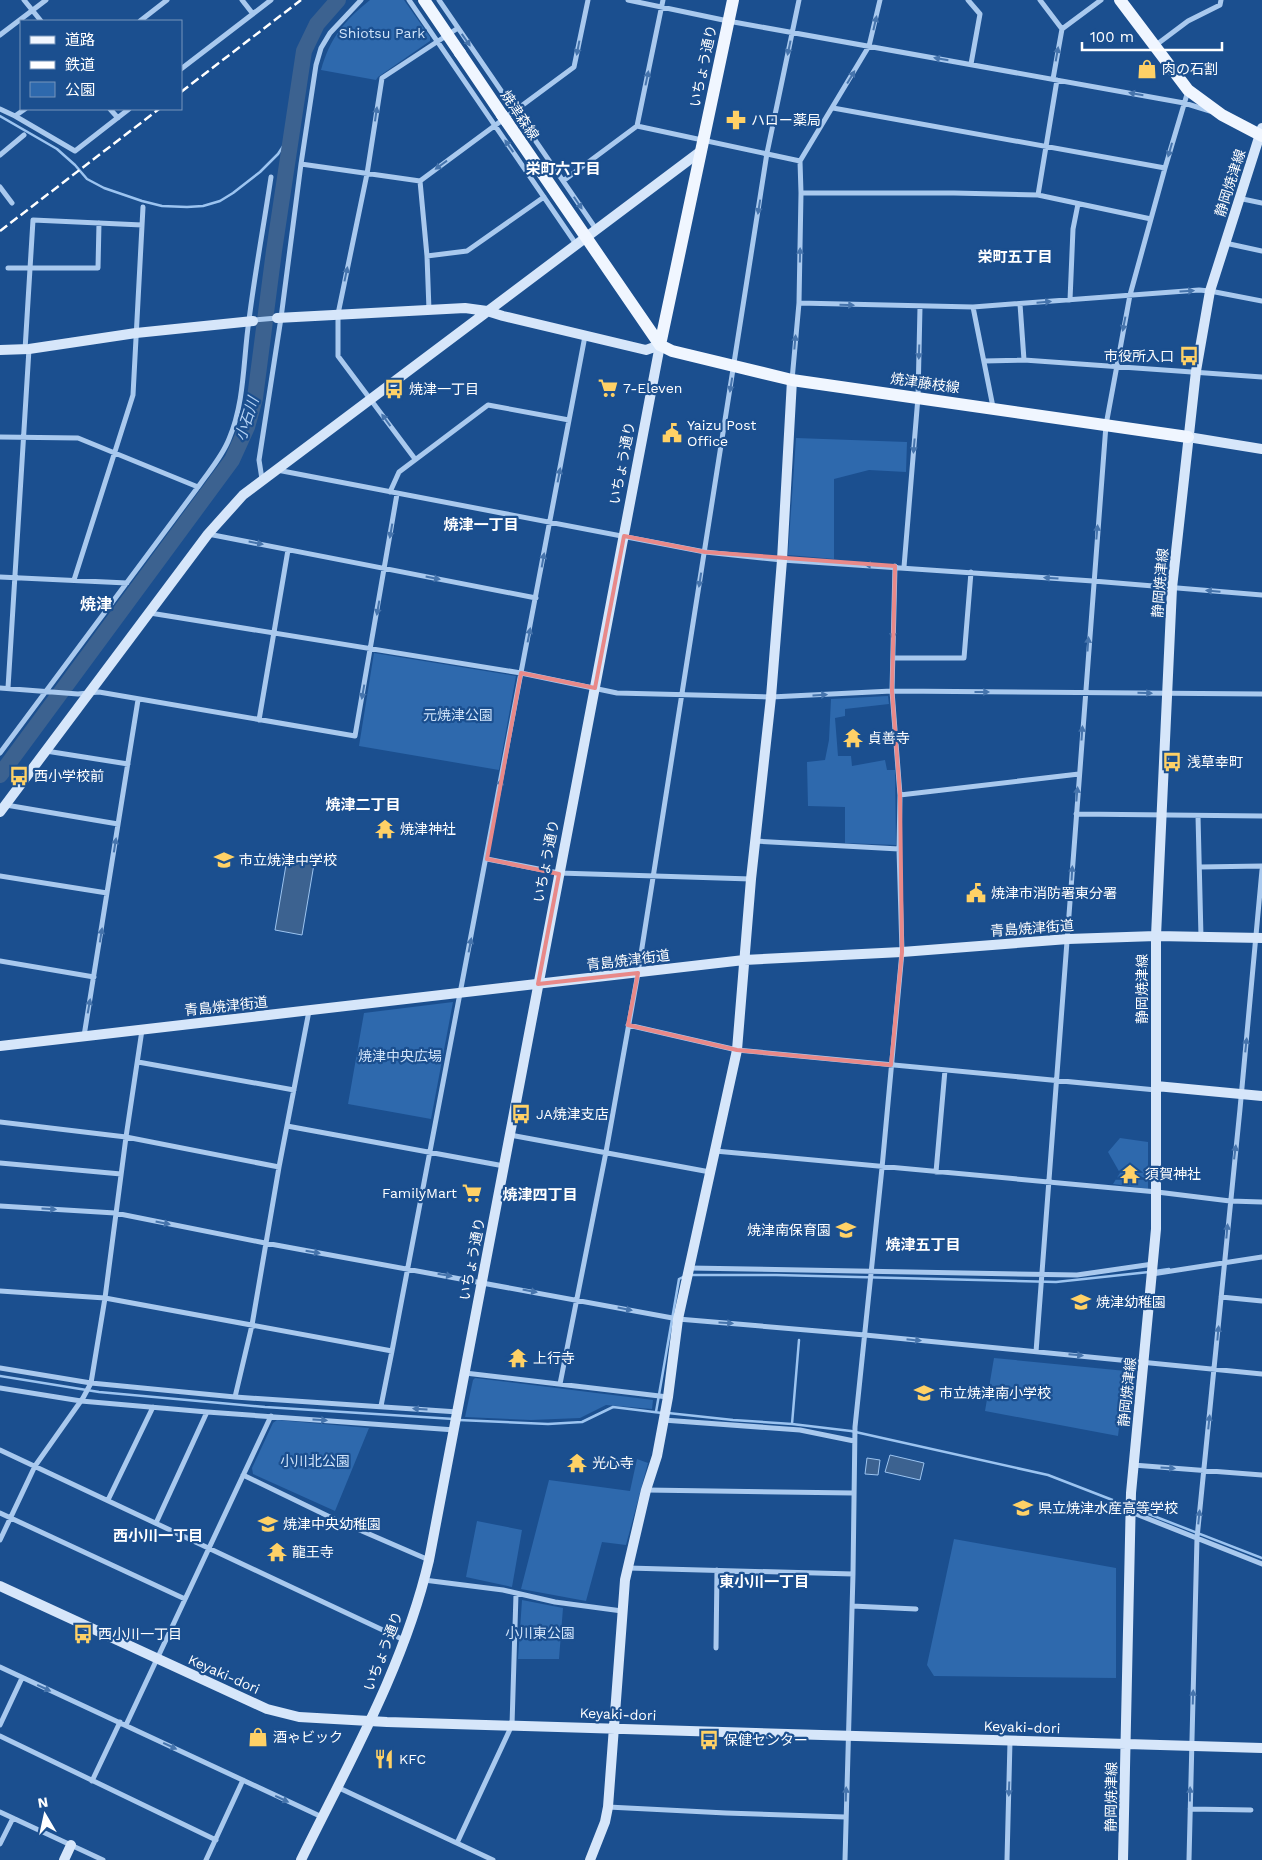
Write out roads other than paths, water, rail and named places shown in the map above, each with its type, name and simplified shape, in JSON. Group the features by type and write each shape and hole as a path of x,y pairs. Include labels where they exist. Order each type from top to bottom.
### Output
{"main road":[{"name":"焼津森線","path":"424,0 660,346"},
{"name":"いちょう通り","path":"660,346 733,0"},
{"path":"1120,0 1156,45 1188,90 1222,115 1261,133"},
{"name":"焼津藤枝線","path":"660,346 672,351 792,380 1188,436"}],"street":[{"path":"24,0 40,20"},
{"path":"0,35 46,0"},
{"path":"141,20 167,0"},
{"path":"242,0 253,14"},
{"path":"182,68 271,0"},
{"path":"262,480 259,460 316,65 321,48 330,33 360,0"},
{"path":"409,0 544,197 586,237"},
{"path":"439,0 563,181 586,237"},
{"path":"301,164 420,181 574,68 588,0"},
{"path":"628,0 728,21 1184,103 1222,115"},
{"path":"563,181 637,126 663,0"},
{"path":"560,1384 606,1152 638,973 767,153 799,0"},
{"path":"590,1860 605,1822 608,1807 625,1580 646,1490 657,1456 662,1420 668,1397 678,1319 737,1050 751,879 771,697 782,560 798,303 800,161 869,46 880,0"},
{"path":"968,0 980,14 971,64"},
{"path":"1038,195 1062,29 1040,0"},
{"path":"1062,29 1101,0"},
{"path":"1156,45 1188,21 1220,4 1221,0"},
{"path":"415,459 338,356 338,314 367,174 382,78 458,28"},
{"path":"1036,1352 1068,939 1084,692 1106,425 1130,295 1164,168 1188,90"},
{"path":"833,108 1164,168"},
{"path":"0,109 75,151 128,110"},
{"path":"15,116 24,110"},
{"path":"111,110 118,118"},
{"path":"637,126 702,145 767,153 800,161"},
{"name":"静岡焼津線","path":"1124,1860 1130,1512 1153,1269 1157,1192 1156,936 1172,588 1196,372 1210,291 1238,198 1261,133"},
{"path":"0,154 24,135"},
{"path":"118,824 3,808 208,534 243,495 262,480 586,237 702,145"},
{"path":"0,754 198,487 222,453 233,430 244,381 250,321 271,177"},
{"path":"420,181 427,256 429,310"},
{"path":"0,187 12,203"},
{"path":"801,193 1038,195 1151,219"},
{"path":"427,256 467,251 544,197"},
{"path":"1238,198 1262,203"},
{"path":"1070,300 1073,229 1078,204"},
{"path":"74,580 133,395 144,207"},
{"path":"8,688 24,437 33,220 142,225"},
{"path":"8,268 98,268 99,223"},
{"path":"1225,242 1262,251"},
{"path":"798,303 973,308 1130,295 1210,291 1262,301"},
{"path":"1020,304 1024,360"},
{"path":"904,567 918,397 920,306"},
{"path":"0,350 27,350 136,333 279,318 465,308 487,310 503,316 646,350 660,346"},
{"path":"973,308 993,408"},
{"path":"382,1406 585,336"},
{"name":"いちょう通り","path":"301,1860 386,1688 404,1640 429,1560 660,346"},
{"path":"984,361 1024,360 1262,377"},
{"path":"390,492 399,472 488,405 569,420"},
{"path":"1188,436 1262,449"},
{"path":"0,437 78,438 198,487"},
{"path":"275,470 705,552 782,560 894,566 1262,595"},
{"path":"0,688 73,694 100,692 355,736 398,494"},
{"path":"208,534 536,598"},
{"path":"259,720 288,550"},
{"path":"845,1860 853,1574 854,1441 902,952 899,849 900,795 892,691 894,566"},
{"path":"893,658 964,658 971,572"},
{"path":"0,577 127,583"},
{"path":"150,613 521,673 618,693 771,697 892,691 1262,694"},
{"path":"84,1036 138,700"},
{"path":"46,751 128,764"},
{"path":"900,795 1079,774"},
{"path":"1076,814 1262,816"},
{"path":"1198,816 1201,937"},
{"path":"755,842 899,849"},
{"path":"487,859 560,873 751,879"},
{"path":"1200,866 1262,866"},
{"path":"1189,1860 1197,1538 1241,1094 1260,938 1262,870"},
{"path":"0,876 107,893"},
{"name":"青島焼津街道","path":"0,1046 744,960 902,952 1068,939 1156,936 1260,938"},
{"path":"0,961 94,977"},
{"path":"235,1397 252,1325 265,1243 309,1010"},
{"path":"628,1025 737,1050 1057,1080 1262,1096"},
{"path":"0,1540 35,1466 82,1400 90,1385 105,1298 115,1213 142,1029"},
{"path":"138,1062 294,1090"},
{"path":"936,1172 945,1070"},
{"path":"0,1122 126,1137 279,1167"},
{"path":"287,1126 504,1166"},
{"path":"510,1135 711,1172"},
{"path":"715,1151 882,1168 1157,1192 1230,1201 1262,1202"},
{"path":"0,1163 121,1174"},
{"path":"0,1206 115,1213 265,1243 678,1319 1144,1361 1262,1374"},
{"path":"689,1268 1077,1275 1262,1257"},
{"path":"0,1291 105,1298 392,1351"},
{"path":"1221,1297 1262,1301"},
{"path":"0,1368 90,1385 458,1413"},
{"path":"466,1373 668,1397"},
{"path":"0,1388 82,1400 207,1412 455,1429"},
{"path":"108,1500 153,1407"},
{"path":"156,1523 207,1412"},
{"path":"92,1781 157,1659 271,1416"},
{"path":"662,1420 800,1430 854,1441"},
{"path":"0,1450 404,1640"},
{"path":"1133,1465 1262,1475"},
{"path":"243,1476 332,1518 429,1560"},
{"path":"646,1490 853,1493"},
{"path":"1130,1512 1262,1564"},
{"path":"0,1513 185,1599"},
{"path":"628,1568 853,1574"},
{"path":"716,1648 718,1570"},
{"path":"424,1580 503,1590 555,1602 623,1611"},
{"name":"Keyaki-dori","path":"0,1586 267,1709 282,1714 316,1719 1262,1748"},
{"path":"457,1843 512,1725 516,1594"},
{"path":"852,1606 916,1609"},
{"path":"0,1667 322,1817"},
{"path":"0,1725 22,1678"},
{"path":"0,1736 216,1840"},
{"path":"1007,1860 1010,1740"},
{"path":"206,1860 242,1780"},
{"path":"337,1786 493,1860"},
{"path":"608,1807 845,1817"},
{"path":"1190,1809 1251,1810"},
{"path":"0,1812 103,1860"},
{"path":"0,1844 13,1818"},
{"path":"64,1860 71,1845"}],"waterway":[{"name":"小石川","path":"0,775 232,460 247,427 255,398 274,251 304,51 317,24 338,0"},
{"path":"0,116 57,149 87,179 104,188 162,206 203,206 220,201 260,172 278,154 291,134"},
{"path":"1155,1271 1169,1269"},
{"path":"690,1275 776,1275 1056,1282 1149,1272"},
{"path":"656,1412 679,1279 685,1276"},
{"path":"792,1424 799,1340"},
{"path":"0,1376 99,1392 265,1407 454,1419"},
{"path":"459,1420 548,1424 582,1422 613,1407 662,1413"},
{"path":"668,1413 851,1431 1048,1475 1128,1506"},
{"path":"1133,1508 1262,1558"}],"railway":[{"path":"182,91 301,0"},
{"path":"0,231 158,110"}],"place":[{"name":"肉の石割","path":"1147,69"},
{"name":"ハロー薬局","path":"736,120"},
{"name":"市役所入口","path":"1189,356"},
{"name":"7-Eleven","path":"608,388"},
{"name":"焼津一丁目","path":"394,389"},
{"name":"Yaizu Post Office","path":"672,433"},
{"name":"貞善寺","path":"853,738"},
{"name":"浅草幸町","path":"1172,762"},
{"name":"西小学校前","path":"19,776"},
{"name":"焼津神社","path":"385,829"},
{"name":"市立焼津中学校","path":"224,860"},
{"name":"焼津市消防署東分署","path":"976,893"},
{"name":"JA焼津支店","path":"521,1114"},
{"name":"須賀神社","path":"1130,1174"},
{"name":"FamilyMart","path":"472,1193"},
{"name":"焼津南保育園","path":"846,1230"},
{"name":"焼津幼稚園","path":"1081,1302"},
{"name":"上行寺","path":"518,1358"},
{"name":"市立焼津南小学校","path":"924,1393"},
{"name":"光心寺","path":"577,1463"},
{"name":"県立焼津水産高等学校","path":"1023,1508"},
{"name":"焼津中央幼稚園","path":"268,1524"},
{"name":"龍王寺","path":"277,1552"},
{"name":"西小川一丁目","path":"83,1634"},
{"name":"酒ゃビック","path":"258,1737"},
{"name":"保健センター","path":"709,1740"},
{"name":"KFC","path":"384,1759"}],"district":[{"name":"栄町六丁目","path":"563,169"},
{"name":"栄町五丁目","path":"1015,257"},
{"name":"焼津一丁目","path":"481,525"},
{"name":"焼津","path":"96,604"},
{"name":"焼津二丁目","path":"363,805"},
{"name":"焼津四丁目","path":"540,1195"},
{"name":"焼津五丁目","path":"923,1245"},
{"name":"西小川一丁目","path":"158,1536"},
{"name":"東小川一丁目","path":"764,1582"}],"park label":[{"name":"Shiotsu Park","path":"382,33"},
{"name":"元焼津公園","path":"458,715"},
{"name":"焼津中央広場","path":"400,1056"},
{"name":"小川北公園","path":"315,1461"},
{"name":"小川東公園","path":"540,1633"}]}
